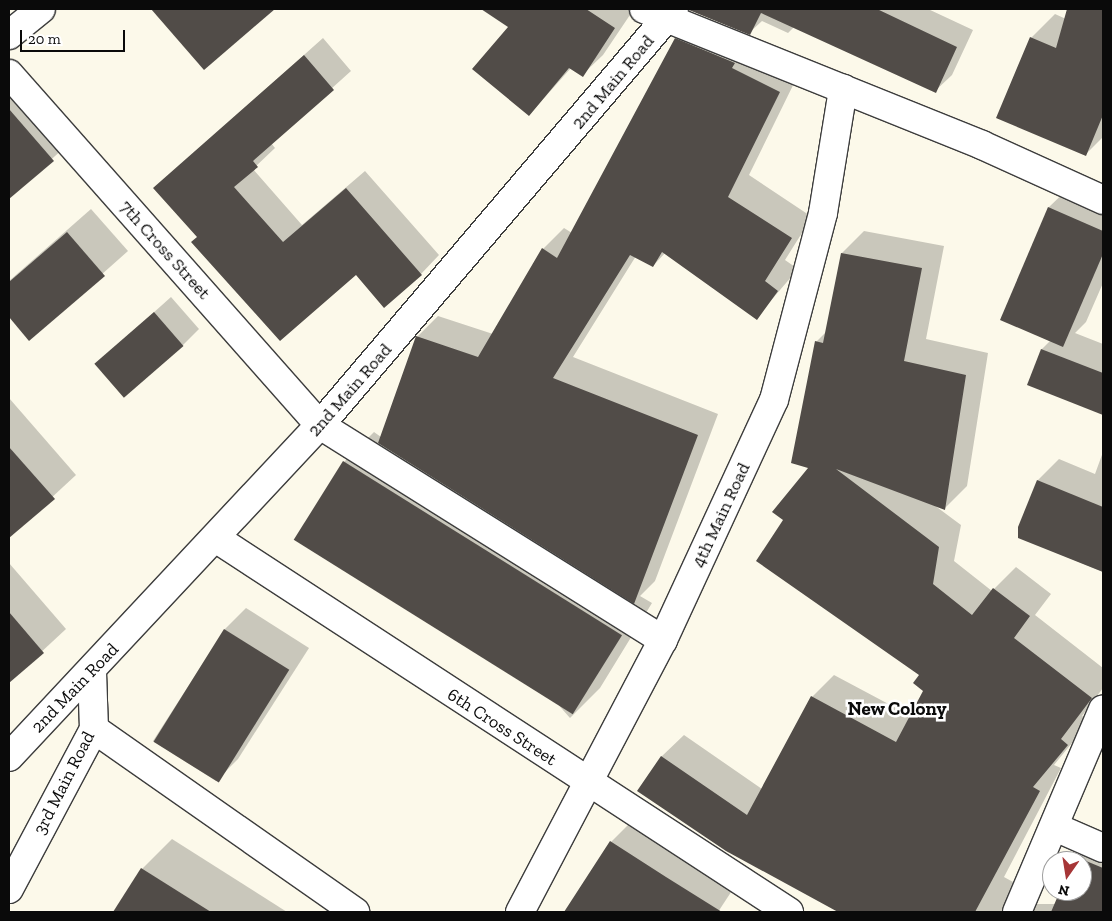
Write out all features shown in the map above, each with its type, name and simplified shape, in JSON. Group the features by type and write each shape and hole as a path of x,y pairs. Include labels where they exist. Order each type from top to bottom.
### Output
{"street":[{"path":"9,35 41,9"},
{"path":"661,12 1103,200"},
{"name":"2nd Main Road","path":"9,757 217,539 320,425 661,12"},
{"name":"7th Cross Street","path":"9,74 320,425 663,640"},
{"name":"4th Main Road","path":"520,912 590,785 663,640 774,400 823,213 843,88"},
{"name":"6th Cross Street","path":"217,539 590,785 789,912"},
{"name":"3rd Main Road","path":"9,889 94,729 92,672"},
{"path":"1017,912 1055,827 1065,791 1103,709"},
{"path":"94,729 355,912"},
{"path":"1055,827 1103,848"}],"building":[{"path":"151,9 275,9 204,70"},
{"path":"481,9 586,9 615,28 583,77 569,68 529,116 472,69 508,27"},
{"path":"877,9 957,47 936,93 761,13 750,35 689,10"},
{"path":"1067,9 1103,9 1103,115 1086,156 996,118 1030,37 1056,48"},
{"path":"675,38 735,63 732,68 780,92 728,197 792,238 765,281 778,291 757,320 662,252 653,267 630,255 553,378 698,435 634,604 378,443 416,336 478,357 542,248 557,258"},
{"path":"304,55 334,90 253,161 258,167 234,187 283,242 346,188 422,275 384,308 356,275 280,341 191,242 197,237 153,188"},
{"path":"9,109 54,161 9,199"},
{"path":"1048,207 1103,231 1103,254 1063,347 1000,320"},
{"path":"67,232 105,276 29,341 9,317 9,282"},
{"path":"841,253 922,268 904,361 966,375 945,510 836,469 939,547 933,584 972,615 993,588 1030,616 1014,638 1092,698 1061,739 1068,745 1033,787 1040,791 975,912 838,912 726,851 637,791 661,756 747,815 811,696 896,742 923,691 913,683 919,675 756,561 783,520 772,512 808,468 791,463 815,341 823,343"},
{"path":"154,312 184,346 124,398 94,364"},
{"path":"1041,349 1103,373 1103,415 1027,385"},
{"path":"9,447 55,499 9,538"},
{"path":"343,461 622,635 573,714 294,540"},
{"path":"1037,480 1103,507 1103,572 1018,538 1018,527"},
{"path":"9,612 44,653 9,683"},
{"path":"224,629 289,670 219,783 154,742"},
{"path":"610,841 666,877 722,912 564,912"},
{"path":"1092,863 1103,868 1103,912 1051,912 1056,901 1092,901"},
{"path":"141,868 211,912 113,912"}],"district":[{"name":"New Colony","path":"897,709"}]}
